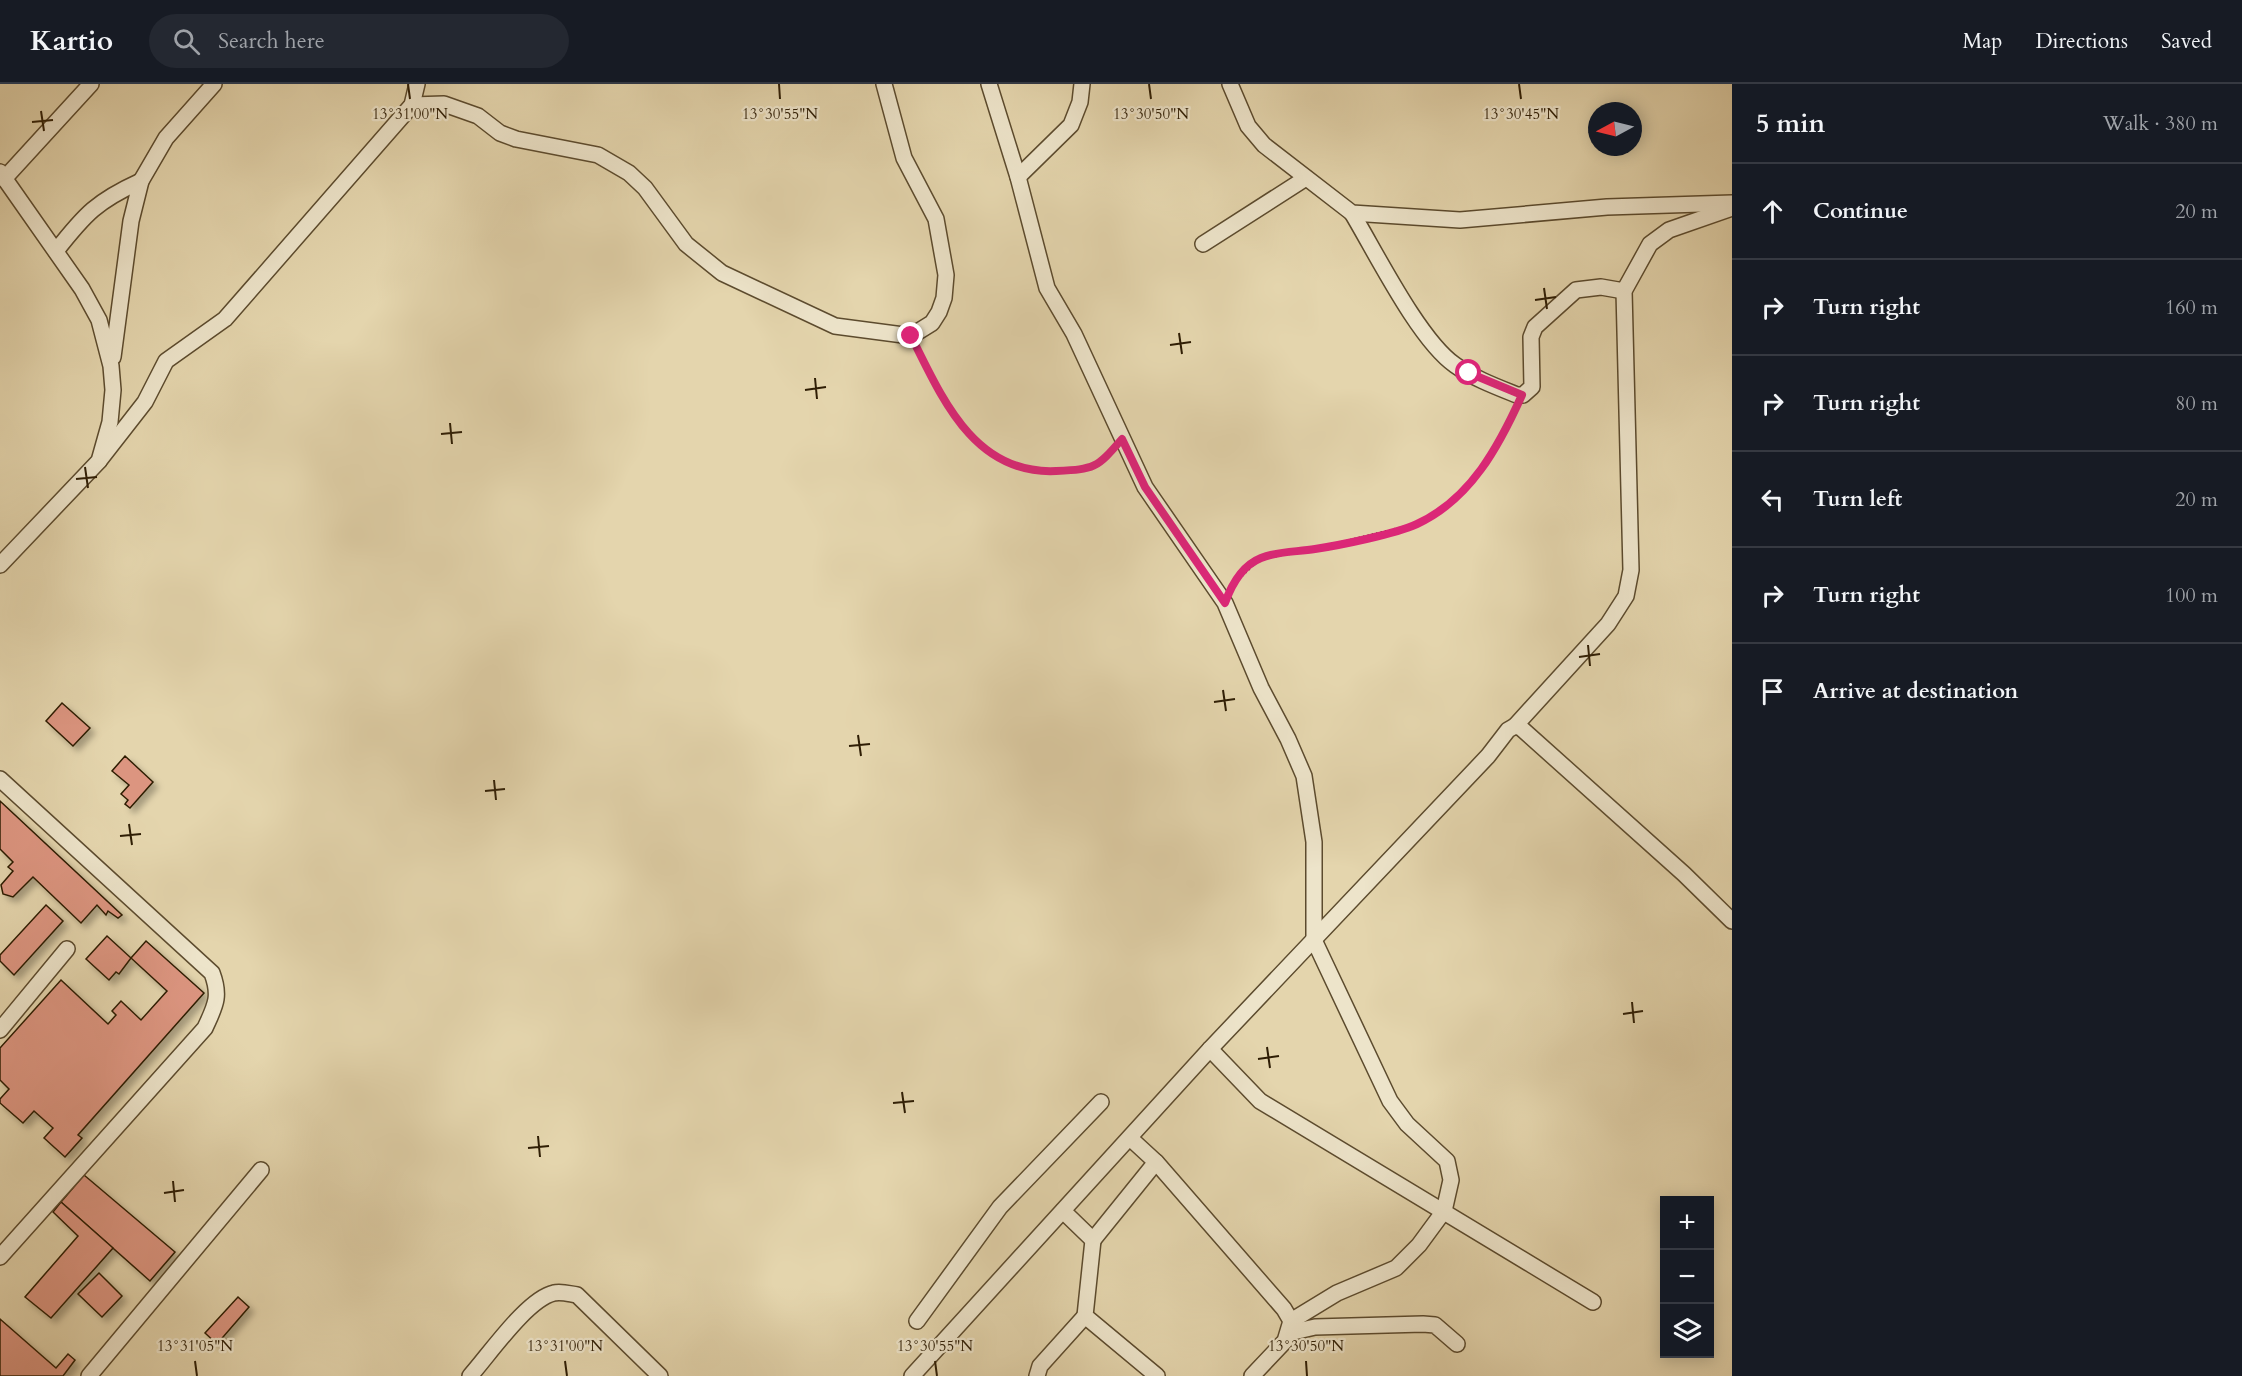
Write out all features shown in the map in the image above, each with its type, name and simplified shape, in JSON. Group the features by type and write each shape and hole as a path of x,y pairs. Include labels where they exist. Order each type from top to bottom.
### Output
{"street":[{"path":"92,84 2,176 82,289 99,320 111,366"},
{"path":"99,461 113,406 111,366 131,221 141,181 166,138 214,84"},
{"path":"0,565 99,461 145,402 166,361 225,319 412,105 417,84"},
{"path":"412,105 444,104 478,116 500,133 516,139 598,154 629,173 645,188 686,244 722,273 835,326 911,336 932,323 939,312 944,298 946,274 936,219 904,158 884,84"},
{"path":"989,84 1018,177 1047,288 1074,334 1145,487 1225,603 1261,688 1288,739 1304,776 1314,842 1314,940 1390,1101 1407,1124 1447,1161 1451,1180 1444,1211 1419,1245 1396,1268 1338,1293 1290,1327 1285,1341 1252,1376"},
{"path":"1018,177 1071,125 1080,102 1082,84"},
{"path":"1230,84 1248,126 1264,145 1352,213 1414,317 1442,352 1469,373 1522,395 1533,387 1531,337 1535,327 1576,290 1601,286 1624,291"},
{"path":"1203,244 1306,178"},
{"path":"56,251 86,214 114,194 141,181"},
{"path":"1352,213 1460,220 1607,207 1732,203"},
{"path":"912,1376 1131,1139 1210,1049 1488,756 1508,730 1515,726 1608,624 1626,596 1632,570 1624,291 1650,244 1669,230 1732,208"},
{"path":"1515,726 1521,728 1684,874 1732,921"},
{"path":"0,779 212,973 219,990 215,1007 205,1028 0,1257"},
{"path":"0,1030 67,949"},
{"path":"1210,1049 1260,1101 1593,1302"},
{"path":"917,1321 1000,1207 1101,1102"},
{"path":"1131,1139 1156,1162 1284,1309 1290,1327"},
{"path":"1037,1376 1040,1366 1085,1316 1093,1240 1156,1162"},
{"path":"89,1376 261,1170"},
{"path":"1063,1211 1093,1240"},
{"path":"470,1376 533,1304 552,1293 561,1292 577,1295 660,1376"},
{"path":"1085,1316 1157,1376"},
{"path":"1290,1327 1435,1325 1457,1344"}],"path":[{"path":"911,336 960,425 978,444 1004,462 1024,469 1042,471 1085,470 1102,462 1122,439"},
{"path":"1225,603 1233,581 1259,559 1315,549 1417,524 1446,506 1475,480 1508,427 1522,395"}],"building":[{"path":"62,703 90,728 73,746 46,721"},
{"path":"125,756 153,782 130,808 125,804 128,800 121,794 129,785 112,771"},
{"path":"0,801 122,915 118,918 108,911 106,915 97,905 81,923 33,877 13,897 3,894 1,885 13,871 8,867 13,862 0,849"},
{"path":"46,905 63,921 14,975 0,961 0,955"},
{"path":"107,936 131,958 119,974 116,972 109,980 86,959"},
{"path":"146,941 204,993 78,1135 82,1138 65,1157 44,1138 53,1128 34,1111 23,1123 0,1103 0,1099 9,1089 0,1080 0,1048 61,980 108,1024 116,1015 112,1011 121,1001 141,1020 167,991 131,958"},
{"path":"84,1175 175,1252 150,1281 61,1202"},
{"path":"61,1202 113,1248 51,1318 25,1297 78,1236 53,1212"},
{"path":"99,1273 122,1296 102,1317 78,1294"},
{"path":"238,1297 249,1307 217,1344 205,1333"},
{"path":"0,1319 56,1368 68,1354 75,1360 63,1376 0,1376"}],"route":[{"path":"911,336 960,425 978,444 1004,462 1024,469 1042,471 1085,470 1102,462 1122,439 1145,487 1225,603 1233,581 1259,559 1285,552 1315,549 1417,524 1446,506 1475,480 1508,427 1522,395 1469,373"}]}
